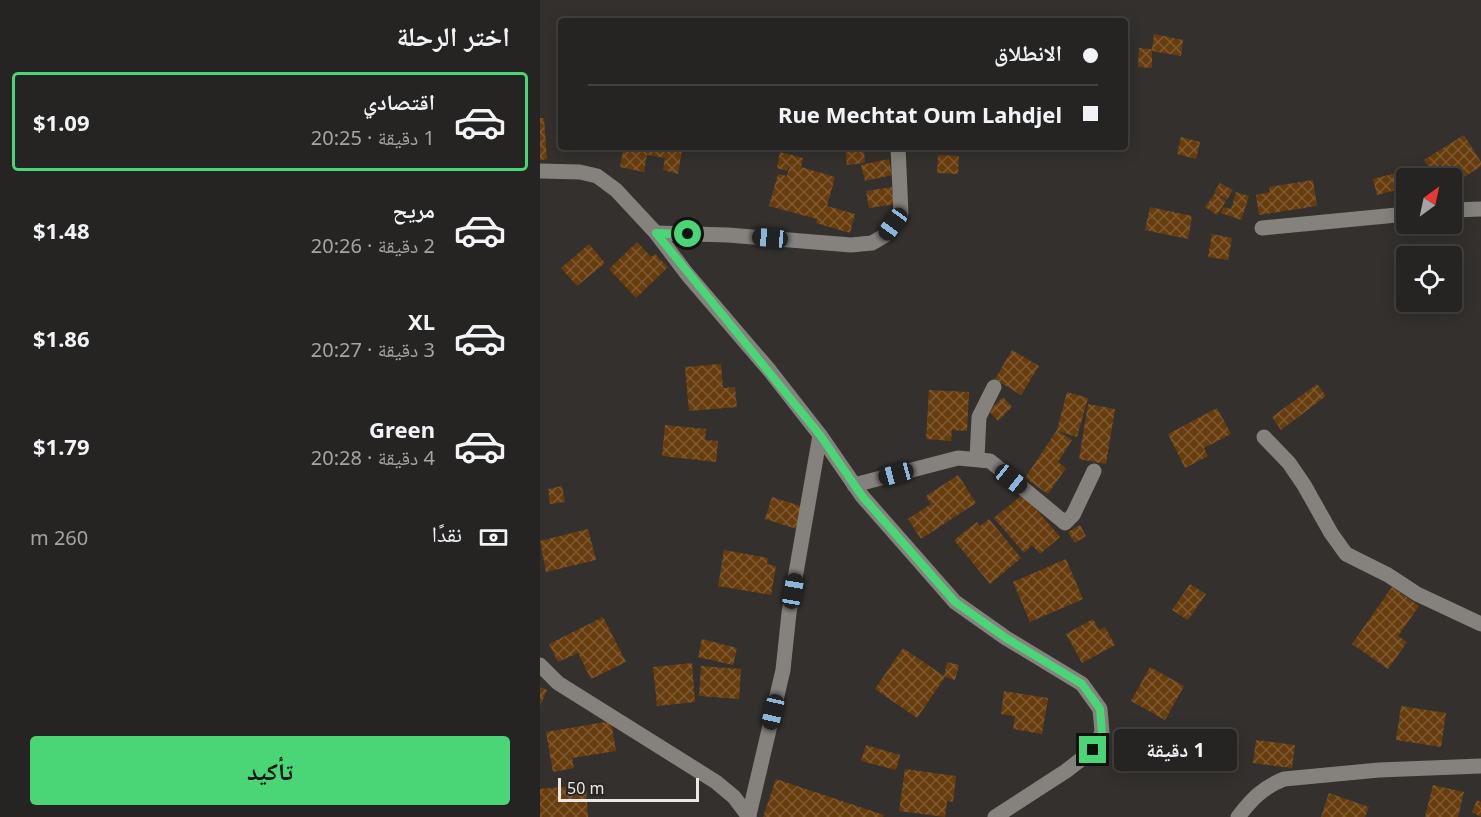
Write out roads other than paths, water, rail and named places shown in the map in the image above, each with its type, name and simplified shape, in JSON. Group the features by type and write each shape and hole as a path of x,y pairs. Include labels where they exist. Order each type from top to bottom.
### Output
{"street":[{"path":"656,233 728,235 851,245 872,243 884,236 901,213 898,150"},
{"path":"540,171 580,172 597,176 616,190 656,233 820,435 862,496 955,602 1006,638 1082,684 1100,709 1102,732 1093,750 1066,771 995,817"},
{"path":"1462,210 1481,209"},
{"path":"1262,228 1396,215"},
{"path":"977,458 979,417 994,387"},
{"path":"749,816 783,670 789,614 820,435"},
{"path":"1264,437 1289,463 1346,554 1388,575 1417,594 1481,624"},
{"path":"854,484 958,458 977,458 990,461 1065,523 1073,515 1094,471"},
{"path":"540,665 558,683 716,782 734,797 749,816"},
{"path":"1238,817 1255,796 1273,783 1284,779 1379,770 1481,765"}]}
